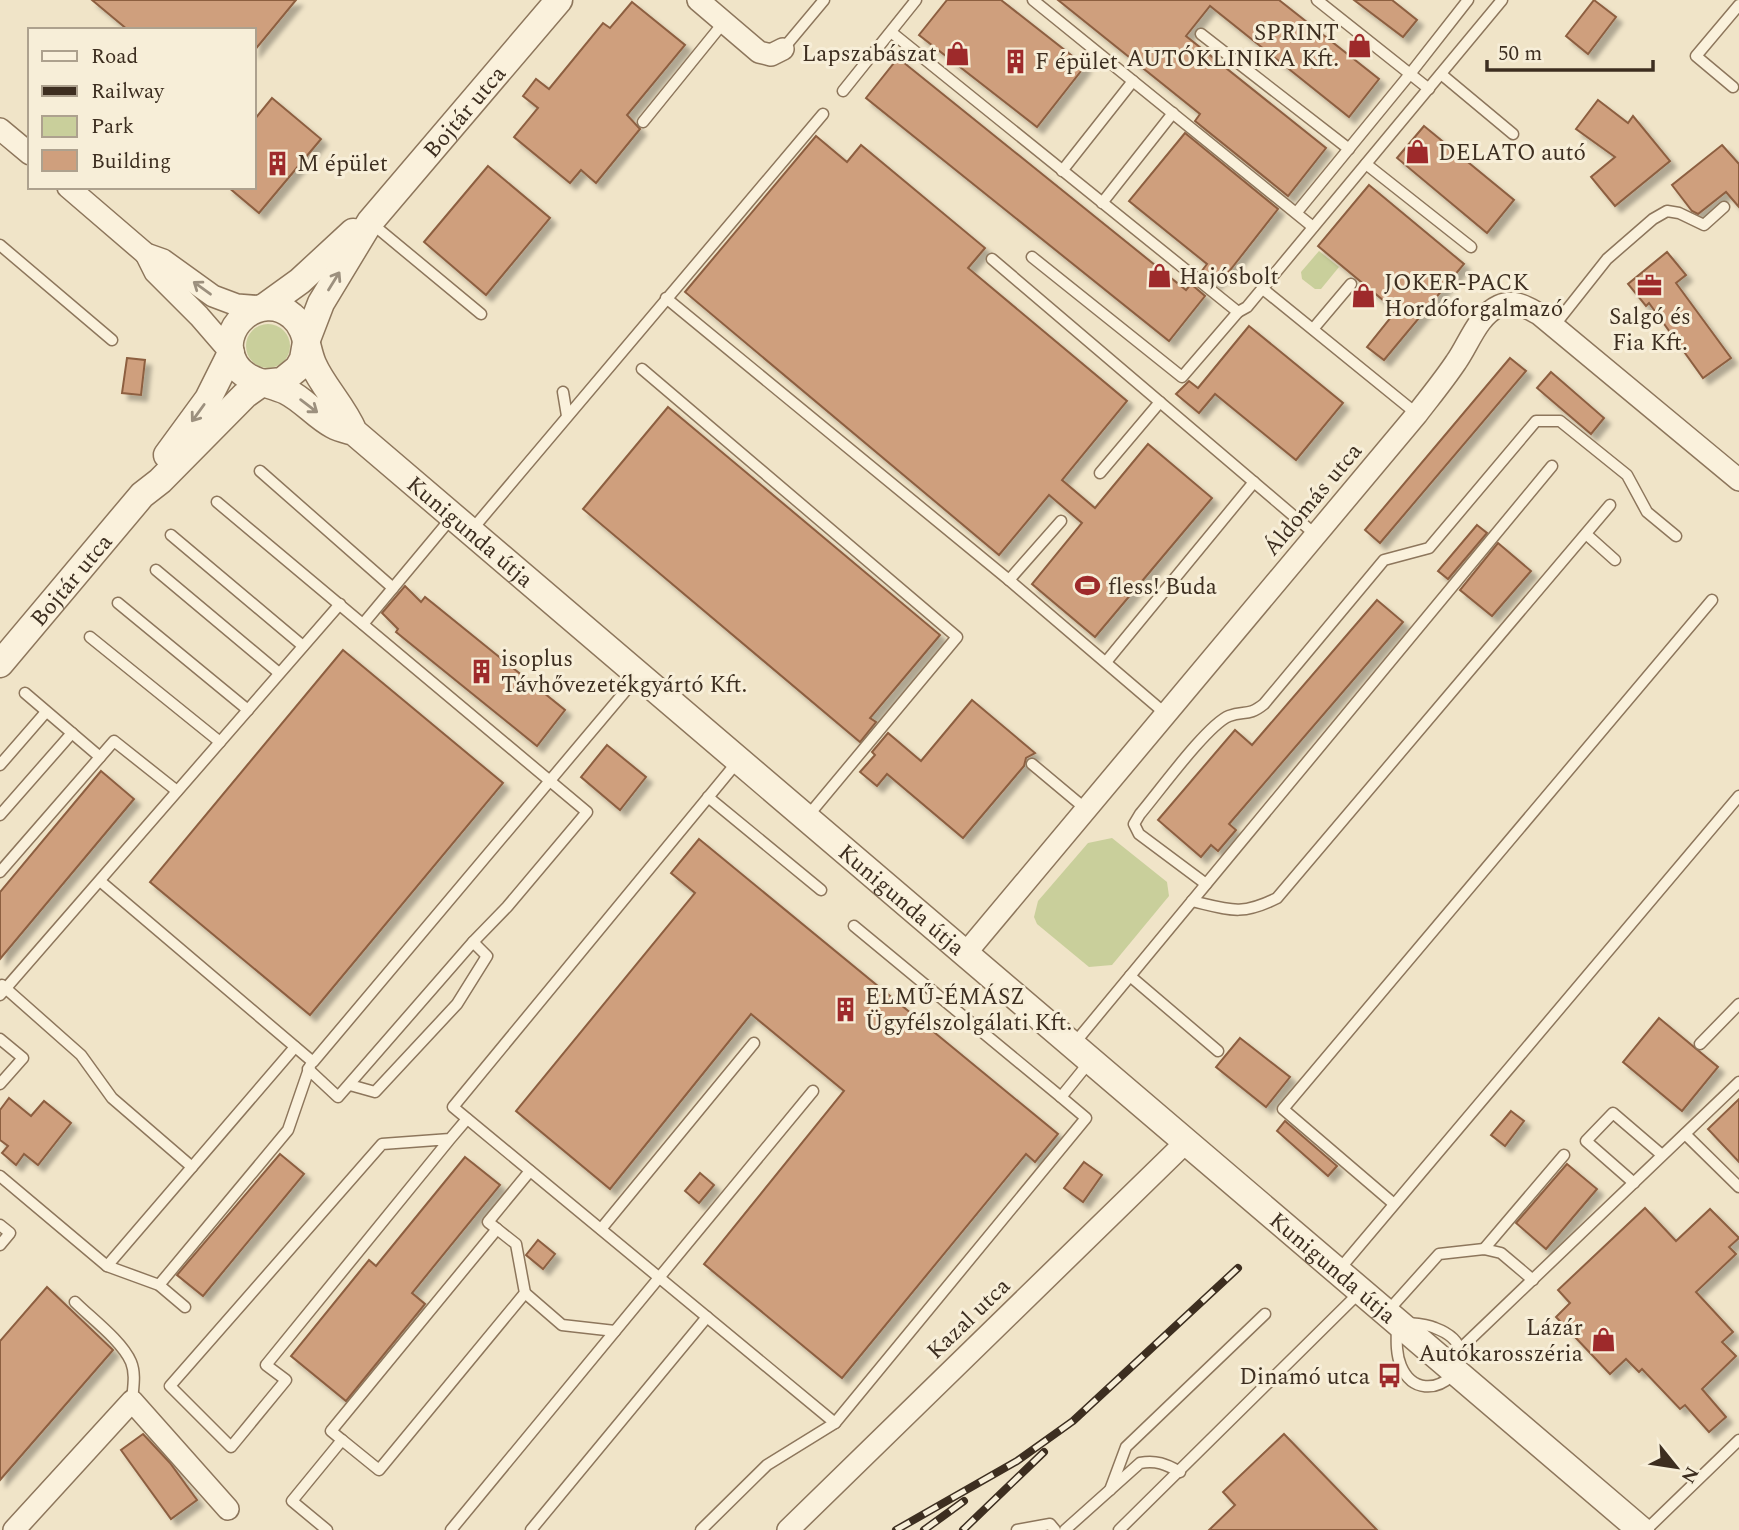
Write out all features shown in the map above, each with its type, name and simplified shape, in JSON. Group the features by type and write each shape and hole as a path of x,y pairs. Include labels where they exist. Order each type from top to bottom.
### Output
{"street":[{"name":"Bojtár utca","path":"306,342 320,303 370,222 559,0"},
{"path":"698,0 759,52 771,55 783,49"},
{"path":"0,129 28,152"},
{"name":"Kunigunda útja","path":"70,189 146,254 163,260 213,296 248,307 283,309 295,317 303,331 317,373 354,432"},
{"name":"Bojtár utca","path":"264,307 300,281 348,234 370,222"},
{"name":"Kunigunda útja","path":"146,254 155,272 231,353 235,365 243,374 292,394 333,425 354,432 1361,1292 1392,1317 1458,1360 1644,1530"},
{"name":"Áldomás utca","path":"965,954 1417,414 1458,359 1472,334 1498,306 1522,304 1553,326 1738,479"},
{"path":"231,353 230,339 238,321 249,312 264,307"},
{"path":"262,383 282,381 293,374 303,359 306,342"},
{"name":"Bojtár utca","path":"142,495 151,477 208,399 231,353"},
{"name":"Bojtár utca","path":"0,664 142,495 160,481 245,395 262,383"},
{"name":"Kazal utca","path":"788,1530 1185,1143"},
{"path":"14,1530 132,1401 228,1509"}],"lane":[{"path":"783,49 824,0"},
{"path":"843,91 916,0"},
{"path":"1033,0 1313,227"},
{"path":"1317,0 1429,89"},
{"path":"1297,212 1468,0"},
{"path":"1032,257 1182,377 1238,312 1247,307 1263,289 1502,0"},
{"path":"1733,87 1696,56 1739,5"},
{"path":"643,122 724,22"},
{"path":"891,32 1238,312"},
{"path":"1201,34 1349,149"},
{"path":"1441,74 1513,134"},
{"path":"1062,171 1133,81"},
{"path":"1102,203 1173,113"},
{"path":"363,624 393,588 462,524 567,416 822,114"},
{"path":"1366,164 1471,247"},
{"path":"1553,326 1608,259 1653,219 1667,211 1679,213 1704,225 1724,207"},
{"path":"370,222 481,314"},
{"path":"0,245 112,340"},
{"path":"992,259 1317,535"},
{"path":"1313,328 1351,284"},
{"path":"1263,289 1417,414"},
{"path":"666,298 1009,580 1167,715"},
{"path":"642,369 957,637 806,818"},
{"path":"563,392 567,416"},
{"path":"1100,473 1160,402"},
{"path":"1206,884 1139,834 1134,824 1140,814 1209,732 1229,716 1253,713 1264,704 1384,560 1429,548 1536,421 1560,421 1627,475 1647,512 1676,536"},
{"path":"1061,1097 1082,1053 1130,976 1552,466"},
{"path":"260,471 393,588"},
{"path":"1105,662 1254,482"},
{"path":"100,881 295,1047 338,1097 473,942 507,907 587,812 216,502"},
{"path":"1192,901 1233,910 1256,909 1277,898 1610,505"},
{"path":"1009,580 1061,521"},
{"path":"1586,534 1615,560"},
{"path":"171,535 303,646"},
{"path":"156,570 279,673"},
{"path":"1394,1205 1283,1109 1712,600"},
{"path":"118,603 248,710"},
{"path":"192,1167 112,1098 81,1055 2,989 100,881 340,604"},
{"path":"90,637 220,742"},
{"path":"159,1285 288,1130 310,1066 639,675"},
{"path":"25,693 100,757"},
{"path":"0,765 46,712"},
{"path":"0,815 72,733"},
{"path":"0,873 114,741 177,791"},
{"path":"739,761 453,1107 835,1423"},
{"path":"1031,764 1087,810"},
{"path":"1338,1271 1739,796"},
{"path":"708,797 821,890"},
{"path":"701,1530 766,1465 835,1423 1086,1118 854,926"},
{"path":"350,1085 375,1092 457,1004 487,956 473,942"},
{"path":"1130,976 1219,1051"},
{"path":"1700,1044 1739,1004"},
{"path":"0,1039 23,1058 0,1084"},
{"path":"601,1229 754,1043"},
{"path":"107,1266 295,1047"},
{"path":"1458,1360 1533,1280 1739,1082"},
{"path":"451,1530 813,1091"},
{"path":"1634,1183 1586,1142 1613,1113 1662,1156"},
{"path":"450,1139 382,1144 170,1386 231,1447 286,1380 266,1365 467,1119"},
{"path":"1685,1134 1739,1187"},
{"path":"1484,1249 1564,1155"},
{"path":"530,1171 488,1222 516,1244 525,1293 562,1325 615,1331"},
{"path":"0,1176 107,1266 159,1285 185,1307"},
{"path":"0,1225 10,1233 0,1245"},
{"path":"497,1229 331,1431 379,1470 525,1293"},
{"path":"1392,1317 1439,1254 1484,1249 1502,1253 1533,1280"},
{"path":"1119,1530 1361,1292"},
{"path":"75,1302 123,1350 131,1363 134,1382 132,1401"},
{"path":"1110,1490 1126,1447 1265,1314"},
{"path":"531,1530 707,1317"},
{"path":"327,1530 292,1501 342,1440"},
{"path":"1644,1530 1739,1440"},
{"path":"1065,1530 1140,1463 1152,1461 1180,1472"},
{"path":"1017,1530 1050,1524 1055,1530"}],"green space":[{"path":"1319,251 1339,267 1321,289 1315,289 1302,279 1301,272"},
{"path":"268,324 284,330 290,346 284,362 268,368 252,362 246,346 252,330"},
{"path":"1112,838 1167,882 1169,896 1112,965 1089,967 1037,924 1034,917 1038,901 1088,843"}],"building":[{"path":"92,0 296,0 256,49 256,28 126,28"},
{"name":"F épület","path":"947,0 1001,0 1085,66 1037,127 919,35"},
{"path":"1058,0 1279,0 1379,79 1349,117 1210,6 1186,36 1326,148 1288,196 1195,121 1200,114"},
{"path":"1354,0 1392,0 1417,20 1403,37"},
{"path":"1594,0 1616,17 1588,54 1566,36"},
{"path":"632,2 685,45 627,115 640,129 596,183 581,170 570,183 514,137 538,108 523,96 536,79 549,89 603,23 610,28"},
{"path":"898,58 1186,290 1191,284 1205,296 1169,341 866,98"},
{"name":"M épület","path":"272,98 321,139 259,213 230,189 256,189 256,118"},
{"path":"1598,100 1628,123 1633,116 1670,161 1615,206 1591,177 1615,157 1576,129"},
{"path":"1424,126 1514,200 1487,233 1397,158"},
{"path":"1185,133 1278,209 1224,278 1221,276 1215,283 1201,272 1207,264 1129,201"},
{"path":"816,136 847,162 861,145 985,248 968,268 1127,401 1062,480 1095,508 1148,444 1212,498 1095,637 1032,584 1082,523 1049,495 999,555 685,292"},
{"path":"1722,145 1739,164 1739,207 1726,192 1698,214 1692,211 1672,185"},
{"path":"488,166 550,218 486,295 424,242"},
{"path":"1369,185 1464,264 1384,360 1367,347 1396,311 1318,246"},
{"path":"1667,252 1686,275 1676,283 1731,358 1703,378 1649,303 1646,306 1628,284"},
{"path":"1249,326 1343,403 1296,460 1215,394 1199,413 1176,394 1189,381 1198,388"},
{"path":"127,358 145,360 141,395 122,393"},
{"path":"1510,358 1526,371 1380,543 1365,530"},
{"path":"1551,372 1604,418 1591,434 1537,388"},
{"path":"668,407 940,635 870,718 876,722 860,742 583,509"},
{"path":"1477,525 1487,533 1448,579 1438,571"},
{"path":"1498,543 1531,571 1492,616 1460,590"},
{"name":"isoplus Távhővezetékgyártó Kft.","path":"405,586 421,602 425,597 565,710 537,746 396,632 398,629 382,613"},
{"path":"1377,600 1403,622 1229,824 1236,830 1218,851 1211,845 1201,857 1158,820 1235,730 1252,745"},
{"path":"343,650 503,783 310,1015 150,882"},
{"path":"972,700 1035,753 1026,758 1024,766 963,838 887,774 877,786 860,772 875,755 872,752 888,733 921,761"},
{"path":"607,745 646,777 620,810 581,777"},
{"path":"101,771 134,799 0,959 0,892"},
{"path":"699,839 1058,1134 1035,1162 1026,1154 842,1378 704,1264 844,1091 751,1014 610,1189 516,1111 695,893 671,873"},
{"path":"1659,1018 1718,1067 1682,1111 1623,1062"},
{"path":"1240,1038 1290,1077 1266,1107 1216,1067"},
{"path":"9,1098 31,1116 44,1101 71,1123 38,1165 24,1154 16,1165 2,1153 8,1146 0,1140 0,1110"},
{"path":"1739,1099 1739,1162 1708,1129"},
{"path":"1511,1111 1524,1121 1505,1146 1491,1135"},
{"path":"1285,1121 1337,1166 1328,1176 1277,1131"},
{"path":"280,1154 304,1174 203,1296 177,1275"},
{"path":"465,1157 500,1185 412,1293 425,1304 346,1401 291,1356 369,1260 376,1266"},
{"path":"1084,1162 1102,1175 1083,1202 1064,1188"},
{"path":"1567,1164 1597,1189 1546,1249 1516,1223"},
{"path":"700,1173 714,1185 699,1203 685,1191"},
{"path":"1645,1208 1676,1241 1710,1209 1739,1238 1729,1247 1736,1254 1696,1292 1733,1332 1722,1342 1736,1356 1702,1389 1726,1417 1709,1432 1685,1405 1680,1409 1642,1369 1639,1372 1626,1359 1610,1374 1556,1317 1570,1303 1558,1290"},
{"path":"538,1240 555,1254 543,1269 526,1255"},
{"path":"47,1287 113,1350 0,1480 0,1341"},
{"path":"143,1434 170,1463 197,1500 171,1519 121,1450"},
{"path":"1284,1434 1377,1530 1209,1530 1235,1505 1223,1492"}],"railway":[{"path":"896,1530 1017,1461 1073,1421 1238,1268"},
{"path":"963,1530 1044,1452"},
{"path":"924,1530 964,1501"}],"place":[{"name":"SPRINT AUTÓKLINIKA Kft.","path":"1359,45"},
{"name":"Lapszabászat","path":"957,53"},
{"name":"F épület","path":"1015,61"},
{"name":"DELATO autó","path":"1418,152"},
{"name":"M épület","path":"277,163"},
{"name":"Hajósbolt","path":"1159,276"},
{"name":"Salgó és Fia Kft.","path":"1650,286"},
{"name":"JOKER-PACK Hordóforgalmazó","path":"1364,295"},
{"name":"fless! Buda","path":"1088,586"},
{"name":"isoplus Távhővezetékgyártó Kft.","path":"481,671"},
{"name":"ELMŰ-ÉMÁSZ Ügyfélszolgálati Kft.","path":"845,1009"},
{"name":"Lázár Autókarosszéria","path":"1603,1340"},
{"name":"Dinamó utca","path":"1390,1376"}]}
